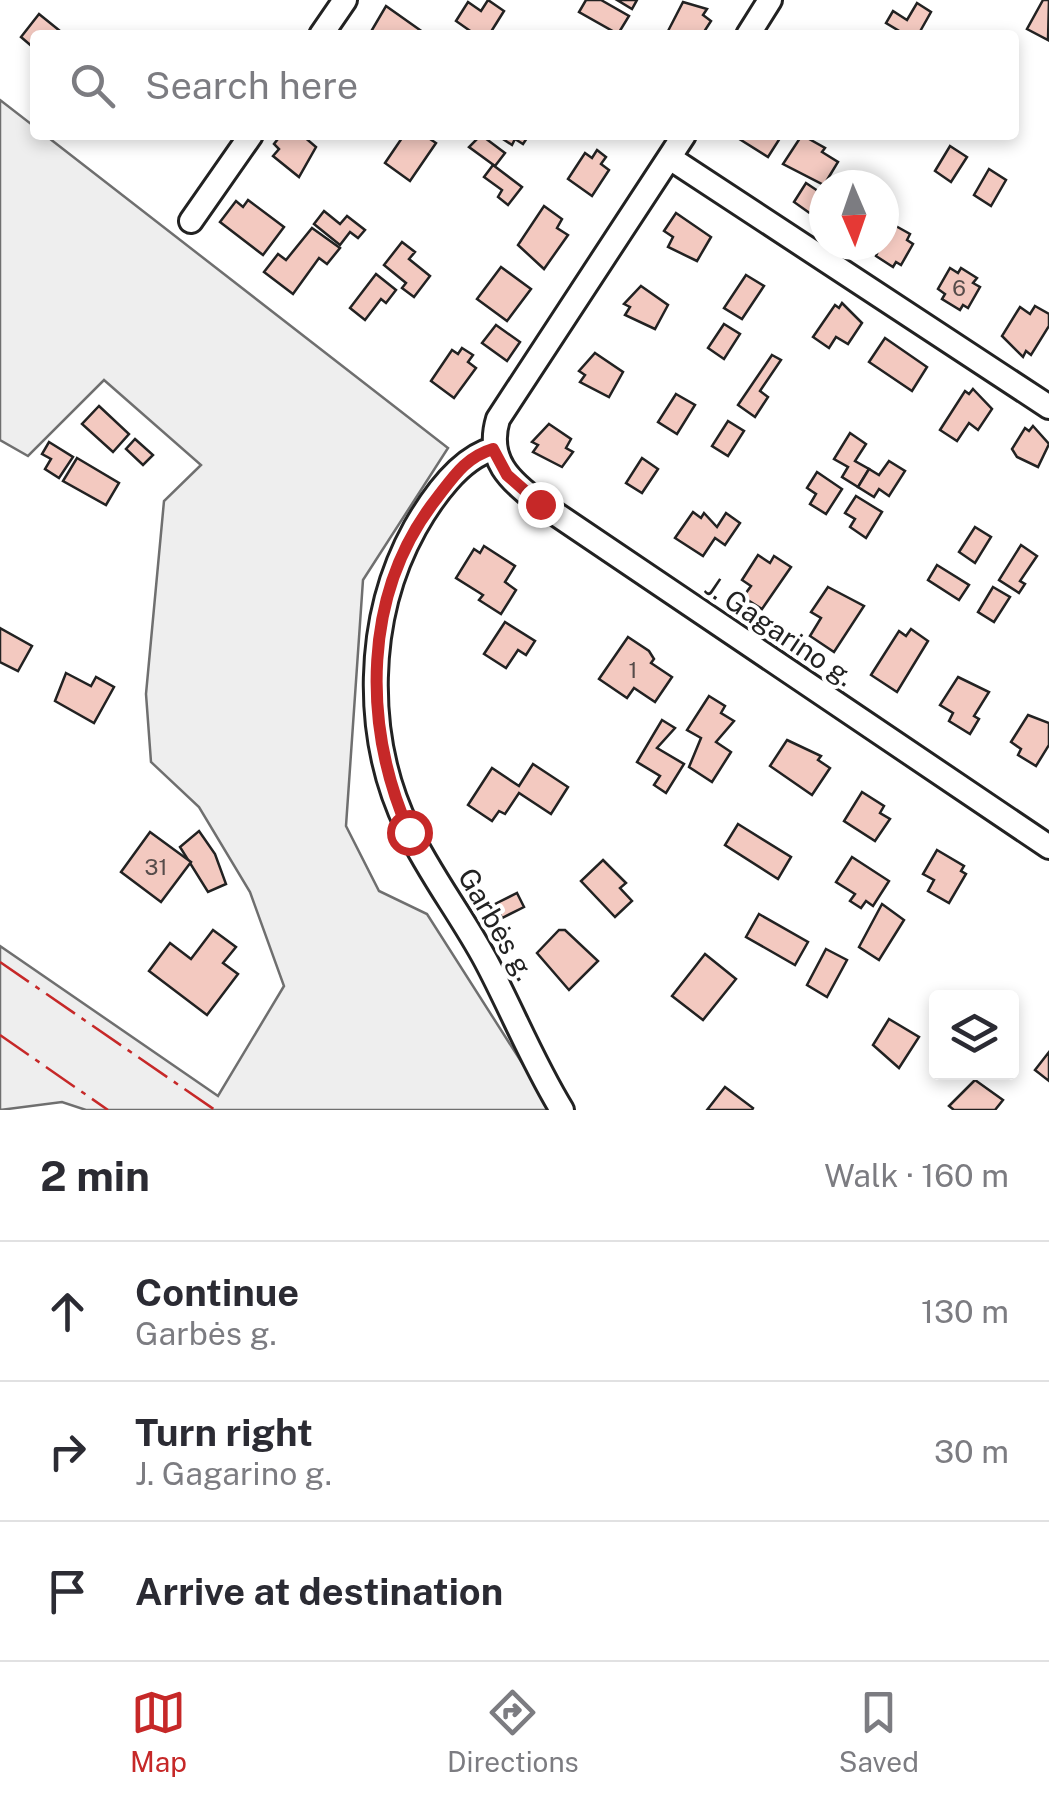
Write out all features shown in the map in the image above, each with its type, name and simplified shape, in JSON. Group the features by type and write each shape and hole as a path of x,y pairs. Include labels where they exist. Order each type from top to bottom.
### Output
{"street":[{"path":"324,30 345,0"},
{"path":"751,30 770,0"},
{"path":"191,221 248,140"},
{"path":"493,449 498,418 512,394 681,140"},
{"path":"670,158 1049,407"},
{"name":"J. Gagarino g.","path":"493,449 507,475 540,504 1049,847"},
{"name":"Garbės g.","path":"493,449 474,454 458,471 420,519 400,555 382,612 378,726 389,787 409,832 484,958 562,1110"}],"shaded area":[{"path":"0,100 30,123 30,140 51,140 448,448 363,580 346,826 379,891 427,914 552,1110 86,1110 62,1102 0,1110 0,946 218,1096 284,986 250,892 199,807 151,762 146,694 164,501 201,465 104,380 28,456 0,440"}],"building":[{"path":"488,0 504,11 492,30 469,30 456,21 468,2 481,11"},
{"path":"586,0 601,0 629,16 620,30 611,30 579,12"},
{"path":"617,0 637,0 632,9"},
{"path":"1043,0 1049,0 1048,40 1027,29"},
{"path":"683,2 707,9 703,15 711,21 705,30 669,30"},
{"path":"917,3 931,12 921,30 898,30 886,23 893,11 907,20"},
{"path":"386,6 420,30 372,30"},
{"path":"39,14 59,30 30,30 30,45 21,37"},
{"path":"277,140 308,140 316,147 299,177 273,156 279,149 274,144"},
{"path":"401,140 436,143 410,181 385,163"},
{"path":"476,140 488,140 505,153 495,166 469,147"},
{"path":"741,140 779,140 768,157"},
{"path":"799,140 811,140 838,162 833,170 809,170 809,177 783,164"},
{"path":"950,146 967,157 951,182 935,171"},
{"path":"597,150 606,157 601,164 609,170 592,196 568,179 585,153 592,158"},
{"path":"493,165 522,187 508,205 498,197 502,190 484,177"},
{"path":"989,169 1006,180 991,206 974,195"},
{"path":"806,183 809,185 809,213 794,202"},
{"path":"248,200 284,227 263,255 220,222 236,201 243,207"},
{"path":"544,206 562,219 557,228 568,235 544,269 518,245"},
{"path":"324,211 340,224 347,216 365,230 358,238 350,232 340,245 314,224"},
{"path":"676,213 711,237 697,261 668,247 673,237 664,231"},
{"path":"312,228 340,248 327,264 319,258 293,294 264,272 278,254 286,260"},
{"path":"899,228 910,234 907,240 913,244 901,265 896,262 893,267 882,260 899,260"},
{"path":"402,242 415,252 409,259 430,276 414,297 402,288 406,283 384,265"},
{"path":"501,267 531,289 507,321 477,299"},
{"path":"950,268 958,273 961,268 977,278 973,283 980,287 968,308 963,305 960,310 942,299 945,294 938,289"},
{"path":"376,274 396,290 386,303 381,299 365,320 350,308"},
{"path":"746,275 764,286 742,319 724,308"},
{"path":"641,286 668,305 655,329 625,315 630,307 624,304"},
{"path":"842,303 862,323 848,344 836,337 829,348 813,337 835,305 839,308"},
{"path":"1035,306 1049,314 1049,326 1031,355 1026,351 1023,357 1002,336 1020,307 1030,314"},
{"path":"724,324 740,334 724,359 708,348"},
{"path":"496,325 520,342 507,361 482,343"},
{"path":"885,338 927,367 912,391 869,362"},
{"path":"462,348 473,355 468,362 476,368 454,398 431,381 452,350 458,354"},
{"path":"595,353 623,372 609,397 580,382 585,375 579,371"},
{"path":"772,355 781,360 760,391 768,397 755,417 738,405"},
{"path":"973,389 992,409 978,430 969,423 957,441 940,430 965,391 969,394"},
{"path":"676,394 695,405 677,434 658,422"},
{"path":"99,406 129,434 113,452 82,424"},
{"path":"728,421 744,431 728,456 712,446"},
{"path":"549,424 571,439 566,448 573,452 562,467 533,452 538,445 532,442"},
{"path":"1033,426 1049,444 1038,467 1017,457 1012,449 1025,428 1029,431"},
{"path":"850,433 866,444 855,461 869,469 858,487 842,477 848,467 834,459"},
{"path":"135,439 153,455 143,465 126,449"},
{"path":"49,442 73,457 59,478 45,469 51,459 42,454"},
{"path":"77,458 119,483 106,505 63,481"},
{"path":"642,458 658,469 642,493 626,483"},
{"path":"889,461 905,471 889,496 879,489 874,497 858,487 869,469 879,475"},
{"path":"817,472 842,489 826,514 810,504 816,494 807,488"},
{"path":"856,496 882,512 866,538 850,527 855,519 845,513"},
{"path":"693,512 701,518 704,513 717,527 726,513 740,523 725,545 715,538 703,556 675,538"},
{"path":"975,527 991,537 975,563 959,552"},
{"path":"1021,545 1037,556 1020,581 1025,584 1019,593 999,580"},
{"path":"484,546 515,566 505,582 516,590 501,614 479,600 483,595 456,578 474,549 480,553"},
{"path":"758,555 770,563 774,556 791,567 762,609 743,597 751,586 742,580"},
{"path":"937,565 969,585 959,600 928,580"},
{"path":"828,587 864,606 834,652 810,636 821,618 811,612"},
{"path":"993,587 1010,597 994,622 978,612"},
{"path":"505,622 535,641 526,655 518,650 506,668 484,654"},
{"path":"0,628 32,646 18,671 0,662"},
{"path":"911,629 928,641 897,692 871,675 899,631 906,636"},
{"path":"628,637 649,651 654,659 651,663 672,677 655,702 634,688 627,698 599,679"},
{"path":"66,673 91,686 96,677 114,687 94,723 55,701"},
{"path":"958,677 989,692 974,716 979,719 970,734 949,721 953,713 940,705"},
{"path":"709,696 725,706 721,713 734,721 716,742 731,752 712,782 689,767 701,738 687,730"},
{"path":"1028,715 1049,723 1049,745 1036,766 1018,755 1021,749 1011,742"},
{"path":"662,720 675,728 657,748 684,764 666,793 654,785 660,776 637,762"},
{"path":"787,740 821,756 818,760 830,768 812,795 770,766"},
{"path":"533,764 568,787 551,814 519,793 505,814 499,811 492,821 468,805 492,768 519,786"},
{"path":"862,792 884,806 880,813 890,819 875,841 844,821"},
{"path":"738,824 791,857 778,879 725,845"},
{"path":"199,831 215,854 226,884 208,892 180,847"},
{"path":"150,832 191,862 161,902 121,872"},
{"path":"937,850 964,866 961,871 966,874 949,903 928,891 934,880 923,874"},
{"path":"852,857 889,881 873,906 866,901 861,908 850,901 855,894 836,882"},
{"path":"603,860 626,883 620,888 632,901 615,917 581,881"},
{"path":"517,893 524,907 502,918 495,904"},
{"path":"882,904 904,920 879,960 859,947"},
{"path":"759,914 808,942 795,965 746,937"},
{"path":"213,930 236,947 223,963 238,974 207,1015 149,971 170,943 191,959"},
{"path":"559,930 565,930 598,961 569,990 537,953"},
{"path":"826,949 847,960 827,997 807,985"},
{"path":"705,954 736,979 703,1020 672,996"},
{"path":"889,1019 919,1037 899,1068 873,1045"},
{"path":"1049,1052 1049,1081 1035,1070"},
{"path":"975,1080 1003,1100 995,1110 954,1110 949,1106"},
{"path":"725,1087 753,1108 752,1110 707,1110"}],"power":[{"path":"0,962 215,1110"},
{"path":"0,1035 108,1110"}],"route":[{"path":"409,832 389,787 376,695 382,612 400,555 420,519 474,454 493,449 507,475 540,504"}]}
